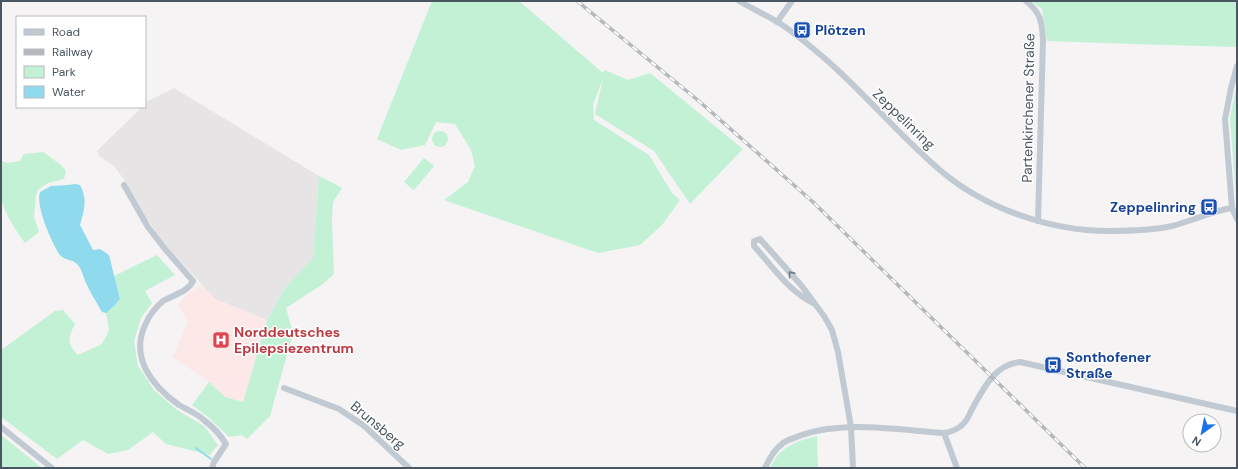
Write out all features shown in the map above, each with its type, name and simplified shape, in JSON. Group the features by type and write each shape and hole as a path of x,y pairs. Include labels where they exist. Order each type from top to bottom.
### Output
{"street":[{"name":"Zeppelinring","path":"739,1 777,22 802,40 832,65 943,172 969,191 995,205 1025,218 1088,230 1136,230 1170,226 1232,208"},
{"path":"777,22 792,1"},
{"name":"Partenkirchener Straße","path":"1026,1 1034,8 1039,16 1042,24 1043,40 1038,220"},
{"path":"1237,66 1231,88 1226,118 1232,208 1237,220"},
{"path":"124,185 148,227 193,281 190,286 164,300 151,314 143,331 140,342 140,355 143,366 160,388 180,405 206,421 223,439 226,444 214,462 212,468"},
{"path":"815,304 804,299 794,291 754,246 754,241 760,239 801,285 824,316 832,330 838,352 851,427 853,468"},
{"path":"765,468 774,452 784,442 802,434 851,427 944,433 952,431 962,426 992,377 1001,368 1020,362 1237,411"},
{"name":"Brunsberg","path":"284,388 339,409 369,430 409,468"},
{"path":"1,427 52,468"},
{"path":"944,433 956,468"}],"shaded area":[{"path":"174,88 319,176 313,258 285,288 267,320 215,299 162,241 114,166 99,156 97,151 141,108 146,108 146,103"},
{"name":"Norddeutsches Epilepsiezentrum","path":"202,285 215,299 267,320 243,402 225,397 209,382 173,357 188,322 178,304 191,291"}],"green space":[{"path":"432,1 519,1 603,73 605,70 628,80 650,73 743,149 690,204 654,151 595,114 603,78 593,105 594,120 649,155 672,193 680,200 662,225 640,245 598,253 444,200 468,182 475,166 471,150 455,124 436,122 425,145 401,150 377,139"},
{"path":"1031,1 1237,1 1237,47 1047,41 1042,9"},
{"path":"1237,82 1237,198 1236,198 1230,118"},
{"path":"440,131 447,136 448,139 443,146 440,147 433,142 432,139 437,132"},
{"path":"43,152 61,165 66,171 64,179 48,183 38,190 34,217 39,232 25,243 10,221 2,202 1,161 7,163 20,161 24,154"},
{"path":"424,158 434,166 414,190 404,182"},
{"path":"319,176 342,188 333,202 332,220 334,274 323,284 286,308 293,333 270,416 247,439 242,435 229,437 208,417 192,405 209,382 225,397 243,402 267,320 285,288 313,258"},
{"path":"157,255 175,275 145,291 152,303 141,318 134,341 138,366 154,390 177,410 204,426 218,445 210,455 166,444 153,432 128,450 108,454 83,440 57,459 1,417 1,350 55,311 63,310 75,324 70,337 70,344 78,355 102,344 109,330 106,313 120,299 114,276"},
{"path":"1,435 42,468 1,468"},
{"path":"817,436 818,468 770,468 783,450 802,440"}],"water":[{"path":"80,185 85,200 80,225 93,250 100,249 109,255 120,299 106,313 102,312 78,265 60,255 49,234 42,215 39,198 40,192 51,186"}],"waterway":[{"path":"196,448 211,459"}],"railway":[{"path":"577,1 700,102 813,202 1085,468"}],"place":[{"name":"Plötzen","path":"802,30"},
{"name":"Zeppelinring","path":"1209,207"},
{"name":"Norddeutsches Epilepsiezentrum","path":"221,340"},
{"name":"Sonthofener Straße","path":"1053,365"}]}
